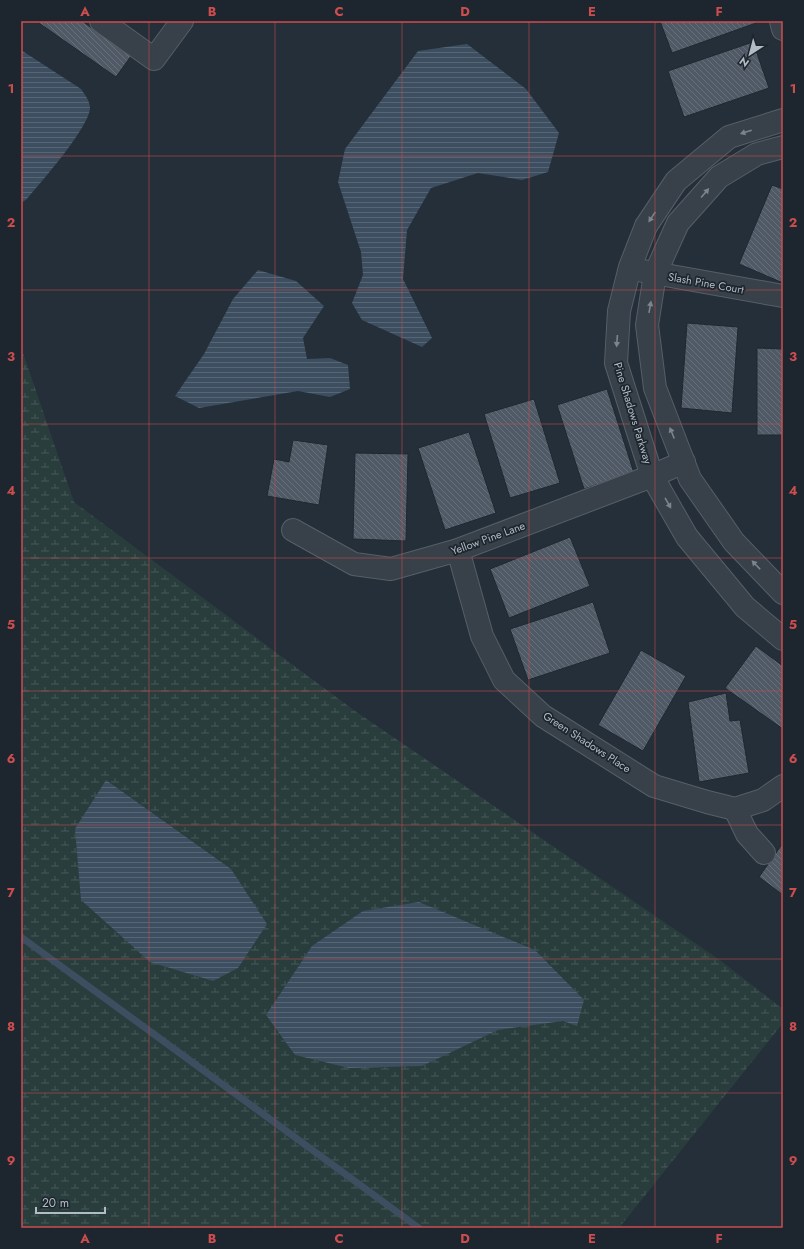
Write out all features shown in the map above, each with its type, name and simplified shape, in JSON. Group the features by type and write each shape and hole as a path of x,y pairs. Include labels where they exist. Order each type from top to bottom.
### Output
{"lane":[{"path":"101,21 154,59 182,21"},
{"path":"781,21 783,30"},
{"name":"Pine Shadows Parkway","path":"783,120 729,137 676,181 646,226 630,268 619,311 616,363 652,476 687,537 744,608 783,640"},
{"path":"783,147 757,154 719,177 678,222 655,274 647,325 655,388 690,479 734,542 783,593"},
{"name":"Slash Pine Court","path":"630,268 655,274 783,296"},
{"name":"Yellow Pine Lane","path":"293,530 354,564 391,569 458,550 652,476 684,462"},
{"name":"Green Shadows Place","path":"458,550 482,636 504,680 543,716 654,786 735,809"},
{"path":"764,853 747,834 735,809 763,800 783,786"}],"green space":[{"path":"21,347 74,502 355,711 717,958 783,1009 783,1023 619,1228 21,1228"}],"water":[{"path":"467,44 526,89 559,133 548,172 522,180 478,173 431,188 407,230 403,279 432,338 422,347 362,320 352,303 363,275 361,252 338,182 345,149 418,51"},
{"path":"21,50 81,89 88,100 90,108 88,117 73,141 27,199 21,203"},
{"path":"258,270 296,281 324,306 303,338 307,359 330,358 348,365 350,389 330,397 298,391 199,408 175,396 204,354 233,299"},
{"path":"106,780 231,869 267,924 238,968 213,981 150,962 81,900 75,829"},
{"path":"419,902 535,950 584,1000 577,1026 563,1021 498,1030 422,1066 349,1068 295,1055 266,1015 312,946 363,911"}],"building":[{"path":"41,21 82,21 131,56 116,77 39,23"},
{"path":"660,21 755,21 756,23 672,53"},
{"path":"753,42 769,88 684,117 668,71"},
{"path":"772,185 783,189 783,283 739,264"},
{"path":"687,323 738,327 732,413 681,408"},
{"path":"757,348 783,349 783,435 757,435"},
{"path":"607,389 634,473 584,489 557,405"},
{"path":"534,399 560,483 510,498 484,414"},
{"path":"469,432 496,513 445,530 418,448"},
{"path":"293,440 328,445 319,505 267,496 274,459 289,462"},
{"path":"355,453 408,454 406,541 353,539"},
{"path":"570,537 590,586 509,618 490,569"},
{"path":"593,602 610,653 528,680 510,629"},
{"path":"756,646 783,666 783,729 725,688"},
{"path":"641,650 686,676 643,751 598,725"},
{"path":"726,693 730,721 740,720 749,773 699,782 688,702"},
{"path":"783,843 783,895 759,877"}],"waterway":[{"path":"21,937 419,1228"}]}
